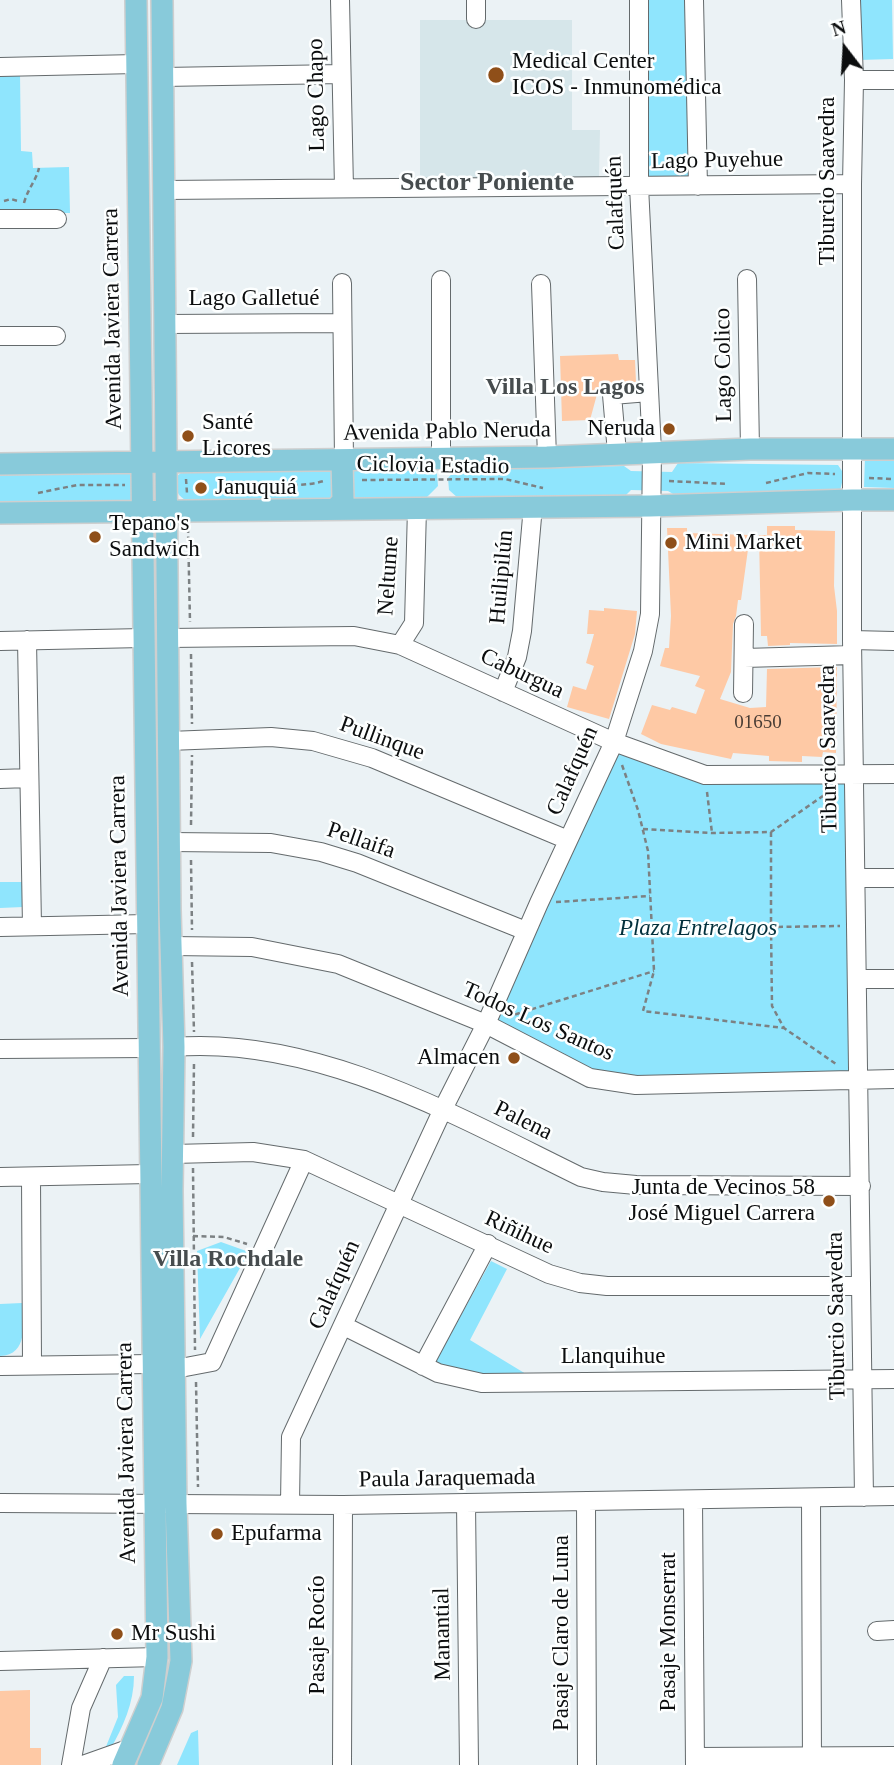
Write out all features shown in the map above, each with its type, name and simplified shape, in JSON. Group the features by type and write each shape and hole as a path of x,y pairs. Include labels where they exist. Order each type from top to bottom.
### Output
{"main road":[{"name":"Avenida Javiera Carrera","path":"127,1757 152,1698 157,1657 136,0"},
{"path":"148,1765 177,1693 181,1645 176,1504 172,1191 174,1046 168,645 173,503 166,463 162,0"},
{"path":"138,170 163,190"},
{"name":"Avenida Pablo Neruda","path":"0,464 166,463 343,467 441,458 547,457 652,451 894,449"},
{"path":"335,509 344,501 343,467"},
{"path":"0,513 142,512 173,503 335,509 894,500"},
{"path":"143,638 168,645"},
{"path":"146,924 170,910"},
{"path":"148,1048 173,1069"},
{"path":"149,1174 172,1191"},
{"path":"152,1364 175,1341"},
{"path":"157,1657 181,1645"}],"street":[{"name":"Lago Chapo","path":"340,0 344,188"},
{"path":"475,0 476,19"},
{"name":"Calafquén","path":"290,1504 291,1437 614,743 643,651 650,614 652,451 639,186 639,0"},
{"path":"694,0 698,186"},
{"name":"Tiburcio Saavedra","path":"851,0 854,80 852,647 864,1497"},
{"path":"0,67 136,64"},
{"path":"163,77 341,74"},
{"path":"854,80 894,80"},
{"name":"Lago Puyehue","path":"163,190 852,184"},
{"path":"0,219 57,219"},
{"name":"Lago Colico","path":"747,279 750,449"},
{"path":"441,280 441,458"},
{"path":"342,283 343,467"},
{"path":"541,284 547,457"},
{"name":"Lago Galletué","path":"165,324 342,323"},
{"path":"0,336 56,336"},
{"path":"617,453 612,395 649,392"},
{"name":"Huilipilún","path":"503,692 517,657 522,631 533,506"},
{"name":"Neltume","path":"400,645 414,623 417,508"},
{"path":"743,693 744,624"},
{"name":"Caburgua","path":"168,645 354,636 400,645 614,743 705,775 894,774"},
{"path":"0,641 143,638"},
{"path":"27,640 32,926"},
{"path":"744,658 894,641"},
{"name":"Pullinque","path":"169,741 271,737 313,741 372,758 568,840"},
{"path":"0,779 29,778"},
{"name":"Pellaifa","path":"170,842 271,843 321,852 357,863 526,931"},
{"path":"856,878 894,878"},
{"path":"0,927 146,924"},
{"name":"Todos Los Santos","path":"171,946 252,947 338,964 485,1024 590,1078 617,1083 645,1085 894,1079"},
{"path":"857,979 894,979"},
{"name":"Palena","path":"174,1046 232,1046 304,1057 443,1109 581,1177 603,1182 636,1185 861,1186"},
{"path":"0,1049 148,1048"},
{"name":"Riñihue","path":"173,1154 253,1152 304,1160 549,1274 593,1285 860,1286"},
{"path":"175,1369 212,1363 304,1160"},
{"path":"0,1178 149,1174"},
{"path":"31,1177 32,1364"},
{"path":"423,1366 488,1244"},
{"name":"Llanquihue","path":"344,1326 423,1366 454,1378 482,1383 894,1379"},
{"path":"0,1366 152,1364"},
{"name":"Paula Jaraquemada","path":"0,1503 343,1505 893,1497"},
{"path":"811,1498 812,1761"},
{"name":"Pasaje Monserrat","path":"693,1500 695,1761"},
{"name":"Pasaje Claro de Luna","path":"586,1501 587,1765"},
{"name":"Manantial","path":"466,1503 469,1765"},
{"name":"Pasaje Rocío","path":"342,1765 343,1505"},
{"path":"0,1661 157,1657"},
{"path":"71,1765 81,1708 103,1658"},
{"path":"695,1761 812,1761 894,1756"},
{"path":"83,1765 127,1757"}],"path":[{"path":"25,219 27,213 24,204 28,187 37,177 39,168"},
{"name":"Ciclovia Estadio","path":"214,493 230,486 309,486 326,481 343,467 505,479 554,490"},
{"path":"755,486 808,473 894,479"},
{"path":"651,482 728,484"},
{"path":"38,493 77,485 131,485"},
{"path":"173,503 187,494"},
{"path":"614,743 648,851 654,971 643,1011 784,1028"},
{"path":"643,830 771,832 854,774"},
{"path":"705,775 712,833"},
{"path":"771,832 772,1006 784,1028 859,1080"},
{"path":"539,903 650,896"},
{"path":"771,927 856,925"},
{"path":"485,1024 654,971"},
{"path":"193,1236 224,1237 262,1251"}],"shaded area":[{"name":"Medical Center ICOS - Inmunomédica","path":"420,20 572,20 572,130 600,130 599,178 420,179"}],"green space":[{"path":"645,0 691,0 694,179 648,179"},
{"path":"858,0 892,0 893,59 859,60"},
{"path":"0,74 20,74 21,151 32,152 33,168 69,167 70,213 0,213"},
{"path":"865,456 894,456 894,488 864,487"},
{"path":"678,463 838,465 844,474 840,491 680,498 668,491 631,490 624,497 458,498 449,490 448,478 456,469 624,466 631,471 672,472"},
{"path":"432,469 437,474 438,486 424,500 190,502 179,495 176,486 176,477 182,472"},
{"path":"133,470 134,505 0,505 0,471"},
{"name":"Plaza Entrelagos","path":"618,752 703,783 846,782 851,1072 622,1078 591,1071 496,1021"},
{"path":"0,882 22,882 23,907 0,908"},
{"path":"221,1242 249,1252 200,1339 197,1251"},
{"path":"491,1261 507,1269 470,1340 526,1374 459,1377 434,1364"},
{"path":"22,1303 23,1328 20,1344 16,1350 0,1356 0,1304"},
{"path":"124,1676 134,1676 130,1705 110,1750 105,1749 118,1717 116,1685"},
{"path":"198,1730 199,1765 177,1765 191,1733"}],"building":[{"path":"618,354 619,360 635,360 636,382 599,387 590,420 562,421 560,356"},
{"path":"767,526 835,531 837,644 790,643 768,646 767,636 761,636 759,535 767,535"},
{"path":"667,528 687,528 687,533 750,535 741,600 738,600 733,624 731,672 720,699 750,708 766,707 767,669 837,667 836,753 823,752 822,757 802,756 802,762 769,761 769,756 733,753 731,759 661,744 641,734 652,705 696,714 705,690 695,686 700,676 660,666 665,648 669,648 671,616"},
{"path":"604,608 637,611 635,634 609,719 567,707 573,686 586,690 594,666 586,663 594,634 587,634 589,610 604,611"},
{"path":"30,1690 30,1748 41,1748 41,1765 0,1765 0,1691"}],"place":[{"name":"Medical Center ICOS - Inmunomédica","path":"496,75"},
{"name":"Neruda","path":"669,429"},
{"name":"Santé Licores","path":"188,436"},
{"name":"Januquiá","path":"201,488"},
{"name":"Tepano's Sandwich","path":"95,537"},
{"name":"Mini Market","path":"671,543"},
{"name":"Almacen","path":"514,1058"},
{"name":"Junta de Vecinos 58 José Miguel Carrera","path":"829,1201"},
{"name":"Epufarma","path":"217,1534"},
{"name":"Mr Sushi","path":"117,1634"}],"district":[{"name":"Sector Poniente","path":"487,183"},
{"name":"Villa Los Lagos","path":"565,388"},
{"name":"Villa Rochdale","path":"228,1260"}]}
